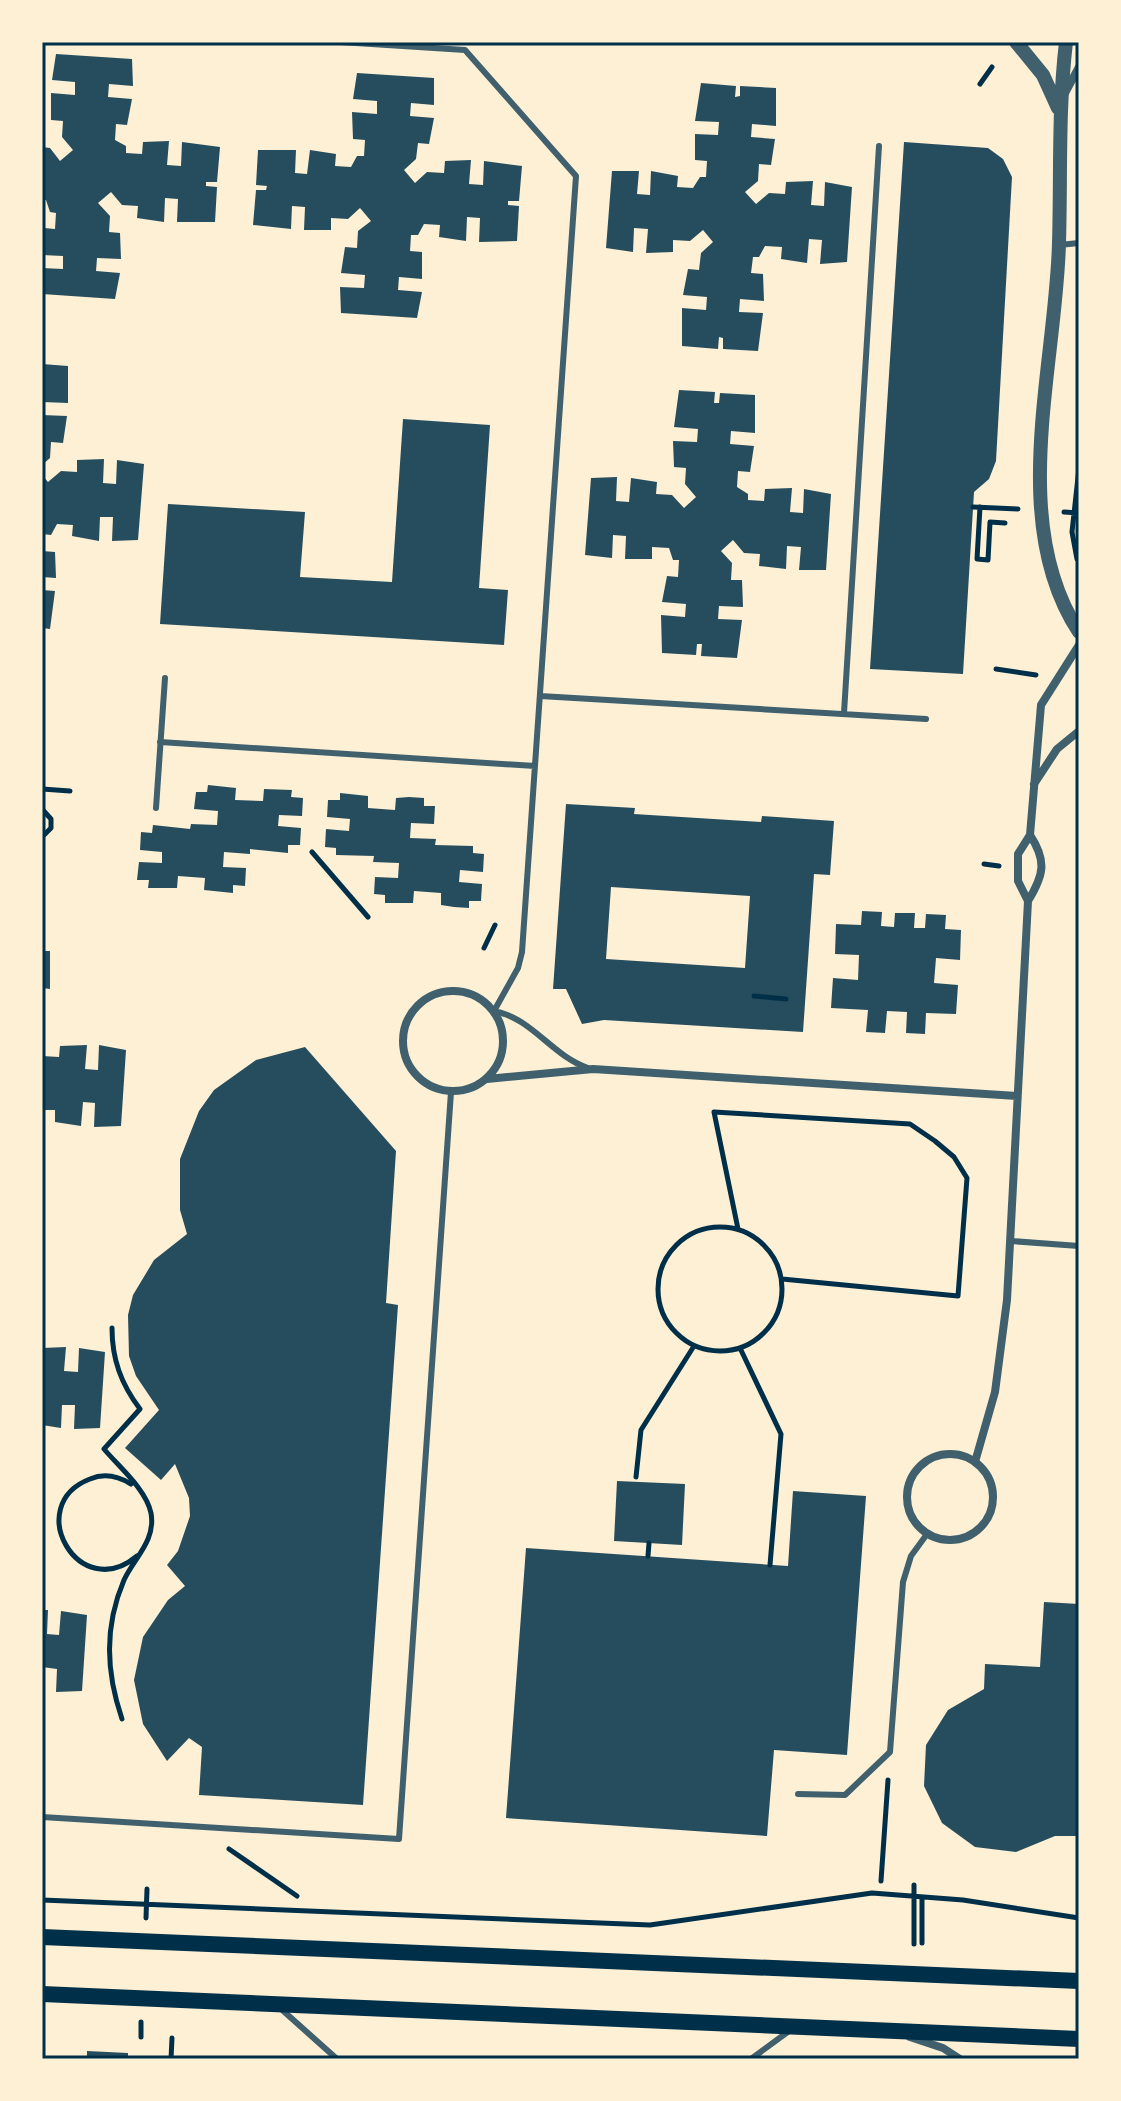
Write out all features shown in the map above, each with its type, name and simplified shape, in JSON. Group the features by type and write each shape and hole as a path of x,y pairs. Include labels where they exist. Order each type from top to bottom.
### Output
{"main road":[{"path":"42,1937 1079,1981"},
{"path":"42,1994 1079,2039"}],"street":[{"path":"1016,42 1043,75 1058,108"},
{"path":"1066,42 1058,108 1059,245 1041,484 1046,557 1054,586 1079,632"},
{"path":"1058,108 1079,67"},
{"path":"1028,901 1018,881 1018,854 1030,835 1031,788 1041,705 1056,675 1079,645"},
{"path":"1031,788 1057,749 1079,731"},
{"path":"975,1462 995,1392 1011,1241 1028,901 1040,881 1041,852 1030,835"},
{"path":"487,1079 502,1053 501,1025 494,1011 466,992 450,990 426,999 408,1017 403,1033 408,1066 419,1079 451,1092 476,1086 487,1079 593,1069 1017,1096"},
{"path":"948,1454 975,1462 991,1486 989,1515 969,1536 940,1539 927,1534 917,1525 906,1500 914,1474 923,1464 948,1454"},
{"path":"887,2031 943,2048 960,2059"}],"lane":[{"path":"340,42 465,50 576,176 522,952 518,968 494,1011 519,1021 557,1054 593,1069"},
{"path":"844,713 879,146"},
{"path":"1059,245 1079,243"},
{"path":"156,808 165,678"},
{"path":"540,696 926,719"},
{"path":"160,742 535,766"},
{"path":"42,1817 399,1839 451,1092"},
{"path":"1011,1241 1079,1246"},
{"path":"798,1794 845,1795 890,1752 903,1582 911,1556 927,1534"},
{"path":"277,2005 337,2059"},
{"path":"751,2059 795,2027"}],"path":[{"path":"980,84 992,67"},
{"path":"1079,468 1072,532 1079,568"},
{"path":"980,507 977,559 988,560 990,522 1005,523"},
{"path":"996,669 1037,675"},
{"path":"42,789 70,791"},
{"path":"42,809 51,819 51,828 42,837"},
{"path":"312,852 368,917"},
{"path":"984,864 999,866"},
{"path":"484,948 495,925"},
{"path":"754,996 786,999"},
{"path":"738,1229 714,1112 910,1124 954,1157 967,1178 958,1296 782,1279"},
{"path":"717,1226 738,1229 767,1248 782,1279 781,1301 773,1321 759,1337 740,1348 709,1350 694,1346 676,1334 664,1317 658,1298 658,1277 666,1257 679,1242 697,1230 717,1226"},
{"path":"112,1328 112,1345 121,1380 140,1409 104,1449 145,1497 152,1526 141,1552 125,1577 109,1633 113,1691 122,1719"},
{"path":"636,1477 641,1430 694,1346"},
{"path":"740,1348 781,1434 770,1565"},
{"path":"135,1486 109,1476 80,1483 69,1493 58,1520 66,1548 88,1566 117,1568 141,1552"},
{"path":"648,1556 649,1543"},
{"path":"881,1881 890,1752"},
{"path":"196,1826 297,1896"},
{"path":"914,1885 914,1944"},
{"path":"146,1919 147,1889"},
{"path":"42,1900 650,1925 872,1893 1079,1918"},
{"path":"922,1897 922,1943"},
{"path":"141,2018 141,2037"},
{"path":"171,2059 172,2038"}],"building":[{"path":"56,54 132,59 133,86 109,84 108,97 132,99 127,125 116,124 115,140 126,146 126,153 142,154 143,142 169,141 167,165 181,166 182,142 220,147 217,182 206,182 206,186 217,187 215,222 177,222 178,199 165,198 164,222 137,218 138,206 122,205 111,192 98,203 110,216 109,232 120,233 121,259 97,258 96,271 120,273 115,299 42,294 42,268 63,269 63,256 42,255 44,228 55,229 56,213 50,212 46,200 42,200 42,147 50,148 60,161 73,150 62,137 63,121 51,120 51,93 75,95 75,82 52,80"},
{"path":"357,73 434,78 434,105 411,103 410,116 434,118 429,144 418,143 416,159 404,170 415,183 427,172 444,173 445,161 471,160 469,184 483,185 484,161 522,166 519,201 508,201 508,205 519,206 517,241 479,242 480,218 467,217 466,241 439,237 440,225 424,224 418,235 411,235 410,251 422,252 422,279 399,277 398,290 422,292 417,318 341,313 340,287 364,288 365,275 341,273 345,247 357,248 358,231 371,221 360,208 348,219 331,218 331,230 304,230 305,207 292,206 291,229 253,225 256,190 266,190 267,186 256,185 258,150 296,150 295,173 307,174 310,150 336,154 335,166 351,167 357,156 364,156 365,140 353,139 352,112 377,114 377,101 353,99"},
{"path":"701,83 736,86 735,97 740,96 740,86 776,88 776,126 752,124 751,137 775,139 771,165 759,164 758,181 745,192 756,204 769,193 785,194 786,182 813,181 811,205 824,206 825,182 852,187 847,262 820,264 822,240 809,239 807,263 781,259 782,247 765,246 759,257 753,257 751,273 763,274 764,301 740,299 739,312 763,313 758,351 723,349 723,338 719,337 718,349 682,346 682,308 706,310 707,297 683,295 688,269 699,270 701,253 713,242 703,230 690,241 673,240 673,252 646,253 648,229 634,228 633,252 606,248 612,171 639,171 637,194 650,195 651,171 678,176 677,187 693,188 700,177 706,177 707,161 695,160 695,134 718,135 719,122 695,121"},
{"path":"904,142 988,148 1003,159 1012,177 996,461 989,479 974,492 963,674 870,669"},
{"path":"42,364 68,366 68,403 42,402"},
{"path":"679,390 715,392 714,403 719,403 720,393 755,395 755,433 731,431 730,444 754,446 750,472 738,471 737,487 748,494 748,500 764,501 765,489 792,488 790,512 803,513 804,489 831,494 826,570 799,570 801,547 787,546 786,569 759,566 760,554 744,553 733,540 721,551 732,563 731,580 742,580 743,607 719,606 718,619 742,620 737,658 701,656 702,644 697,644 696,655 662,653 661,615 685,617 686,604 662,602 667,576 678,577 679,560 673,560 669,548 652,547 652,559 625,559 626,536 613,535 612,558 585,555 591,478 617,477 616,501 629,502 631,478 657,482 656,494 672,495 684,508 696,497 685,484 686,468 674,467 673,441 697,442 698,429 674,427"},
{"path":"42,415 67,416 63,443 51,442 50,458 42,465"},
{"path":"403,419 490,425 479,588 508,590 504,645 160,624 168,504 305,512 300,577 392,582"},
{"path":"104,459 103,483 116,484 117,460 144,464 138,540 112,541 113,517 100,517 99,541 72,536 73,525 57,524 51,535 42,534 42,475 48,482 61,471 77,472 77,460"},
{"path":"42,551 55,552 56,578 42,577"},
{"path":"42,590 55,591 50,629 42,628"},
{"path":"208,785 236,788 235,800 263,801 264,789 292,790 291,797 303,798 302,816 279,815 278,826 301,828 300,845 288,845 288,853 250,849 250,854 224,852 223,867 246,868 245,886 233,885 233,893 204,890 205,878 178,876 177,888 148,888 149,880 137,880 139,862 162,863 162,852 140,850 141,832 152,833 153,825 190,829 191,824 217,825 218,811 194,809 196,792 207,792"},
{"path":"340,793 368,796 368,808 395,810 396,798 409,797 424,798 424,806 435,806 434,824 411,823 410,838 436,839 435,845 473,846 473,853 484,854 483,872 460,870 459,882 482,884 481,901 469,901 469,908 454,907 441,905 441,893 414,891 413,903 385,903 385,895 374,894 375,877 398,878 399,863 373,862 374,856 336,855 336,848 325,847 326,829 349,831 350,819 327,817 328,800 340,800"},
{"path":"566,804 635,808 634,814 761,822 762,816 834,821 830,875 814,874 803,1032 604,1020 582,1024 566,989 553,989","holes":["611,887 750,896 745,968 606,959"]},
{"path":"862,911 882,912 881,926 894,927 895,913 915,913 914,928 925,928 926,914 946,915 945,929 961,930 960,960 936,958 934,983 958,985 956,1014 926,1013 925,1034 906,1033 907,1012 887,1011 885,1033 866,1032 868,1010 831,1008 833,978 858,980 859,955 835,954 836,924 861,925"},
{"path":"42,951 50,951 50,989 42,988"},
{"path":"87,1045 85,1069 98,1070 99,1045 126,1050 121,1126 94,1127 95,1103 83,1102 81,1126 55,1122 55,1110 42,1110 42,1056 59,1057 60,1046"},
{"path":"305,1047 396,1151 386,1303 398,1305 363,1805 199,1795 202,1747 189,1738 167,1761 143,1724 134,1680 143,1637 168,1600 185,1586 167,1565 178,1551 190,1516 189,1498 175,1464 161,1480 125,1448 159,1410 136,1376 129,1356 128,1315 133,1295 154,1260 187,1234 180,1210 180,1159 199,1111 214,1090 256,1060"},
{"path":"66,1347 64,1371 78,1372 79,1348 105,1352 100,1428 74,1429 75,1405 62,1405 61,1428 42,1425 42,1348"},
{"path":"617,1481 685,1484 682,1545 614,1541"},
{"path":"793,1491 866,1496 847,1755 774,1750 767,1836 506,1818 526,1548 788,1566"},
{"path":"1044,1602 1079,1604 1079,1836 1055,1836 1016,1852 975,1847 942,1823 924,1786 926,1745 948,1710 984,1689 985,1664 1040,1667"},
{"path":"42,1610 48,1610 47,1634 59,1635 61,1611 87,1615 82,1691 56,1692 57,1669 42,1667"},
{"path":"87,2051 128,2053 128,2059 87,2059"}]}
